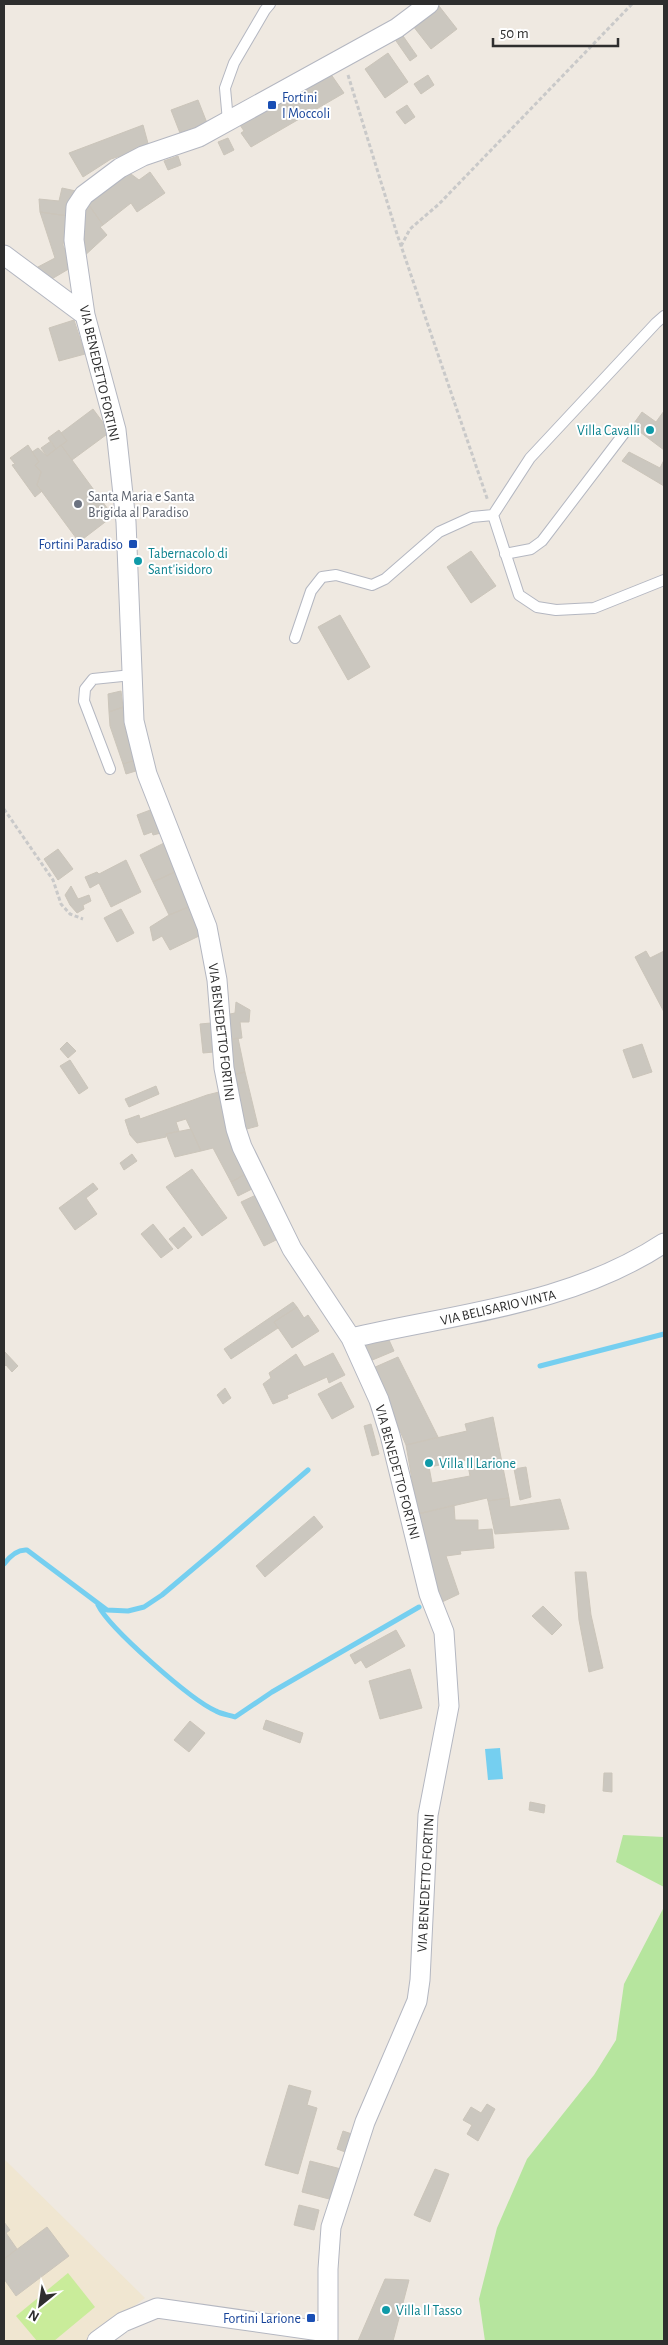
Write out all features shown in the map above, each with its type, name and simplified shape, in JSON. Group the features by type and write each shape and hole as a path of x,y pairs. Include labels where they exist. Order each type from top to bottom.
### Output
{"street":[{"name":"VIA BENEDETTO FORTINI","path":"328,2337 328,2269 332,2227 365,2122 417,2001 420,1980 428,1815 449,1706 444,1632 429,1594 379,1400 352,1338 292,1249 242,1147 236,1128 224,1068 217,980 206,927 147,774 134,720 126,522 116,430 86,315 74,240 76,207 84,196 120,168 142,156 199,137 397,28 429,4"},
{"path":"4,255 86,315"},
{"name":"VIA BELISARIO VINTA","path":"352,1338 525,1303 562,1292 600,1278 664,1243"},
{"path":"97,2341 123,2322 157,2308 328,2337"}],"lane":[{"path":"228,121 224,88 234,63 270,4"},
{"path":"295,638 311,591 322,577 336,575 372,585 385,579 439,532 472,517 493,514 530,458 664,316"},
{"path":"505,554 531,548 542,541 625,432"},
{"path":"493,514 519,595 537,607 556,610 594,608 664,580"},
{"path":"110,769 84,701 85,689 93,680 132,675"}],"path":[{"path":"401,247 410,229 439,204 632,4"},
{"path":"343,57 356,106 401,247 493,514"},
{"path":"4,809 53,880 61,904 70,914 83,919"}],"shaded area":[{"path":"4,2159 145,2298 88,2341 4,2341"}],"green space":[{"path":"623,1835 664,1837 664,1887 616,1862"},
{"path":"664,1907 664,2341 485,2341 479,2299 497,2228 527,2159 594,2075 616,2040 624,1984"},
{"path":"68,2273 95,2307 54,2341 37,2341 16,2316"}],"water":[{"path":"500,1748 503,1779 488,1780 485,1749"}],"building":[{"path":"439,6 457,29 431,49 413,26"},
{"path":"401,33 417,56 410,61 394,38"},
{"path":"388,53 408,82 385,98 365,69"},
{"path":"330,73 344,93 251,147 241,133 244,131 240,125"},
{"path":"428,75 434,85 421,94 414,84"},
{"path":"198,100 207,123 180,133 171,110"},
{"path":"407,105 415,117 405,124 396,112"},
{"path":"143,125 149,147 111,159 83,177 69,153"},
{"path":"228,138 234,150 224,155 218,142"},
{"path":"178,156 181,165 168,170 164,161"},
{"path":"127,171 139,180 150,172 165,193 137,212 131,203 103,225 86,201"},
{"path":"62,188 76,191 68,216 40,212 39,199 59,201"},
{"path":"86,201 103,225 100,227 107,235 81,259 82,214"},
{"path":"40,212 68,216 63,245 72,267 50,280 36,268 55,258"},
{"path":"74,320 85,354 59,361 49,328"},
{"path":"93,409 110,432 72,460 61,445 67,441 61,433"},
{"name":"Villa Cavalli","path":"664,411 664,450 632,426 642,412 656,422"},
{"path":"59,430 67,441 56,449 48,438"},
{"path":"51,441 56,449 47,456 41,448"},
{"path":"28,445 39,462 35,465 41,472 37,485 42,491 35,497 12,465 15,464 10,458"},
{"name":"Santa Maria e Santa Brigida al Paradiso","path":"61,445 113,516 79,542 37,485 41,472 35,465 39,462 32,452 38,448 47,456"},
{"name":"Villa Cavalli","path":"629,452 660,468 664,460 664,486 622,461"},
{"path":"471,551 496,586 471,603 447,567"},
{"path":"340,615 370,667 348,680 318,627"},
{"path":"121,691 123,707 109,712 108,694"},
{"path":"123,707 124,725 136,760 123,764 110,726 109,712"},
{"path":"136,760 139,770 126,774 123,764"},
{"path":"153,809 161,833 153,835 152,832 144,835 137,815"},
{"path":"164,843 177,871 153,882 140,855"},
{"path":"58,849 73,869 58,880 44,859"},
{"path":"126,860 141,892 111,907 99,883 90,888 85,877 97,872 99,874"},
{"path":"177,871 191,906 169,915 153,882"},
{"path":"71,886 78,899 89,895 91,901 83,905 84,909 77,913 65,895"},
{"path":"191,906 201,935 170,950 162,936 153,941 150,927 169,915"},
{"path":"121,909 134,933 117,942 104,918"},
{"path":"646,951 650,958 664,951 664,1012 635,957"},
{"path":"236,1002 250,1010 249,1022 240,1022 242,1038 226,1040 225,1015 235,1013"},
{"path":"211,1023 214,1052 203,1053 200,1024"},
{"path":"238,1038 245,1072 232,1075 226,1040"},
{"path":"67,1042 76,1051 68,1058 60,1049"},
{"path":"642,1044 652,1072 633,1078 623,1050"},
{"path":"70,1060 88,1088 79,1094 60,1066"},
{"path":"245,1072 258,1126 243,1130 232,1075"},
{"path":"156,1086 159,1094 129,1107 125,1099"},
{"path":"223,1091 246,1174 231,1182 213,1148 201,1151 186,1119 176,1122 179,1131 166,1134 166,1137 137,1143 130,1135 125,1120 139,1115 140,1119"},
{"path":"191,1129 201,1151 175,1157 166,1134"},
{"path":"132,1154 137,1161 124,1170 120,1163"},
{"path":"192,1169 227,1218 202,1236 166,1187"},
{"path":"246,1174 254,1188 238,1196 231,1182"},
{"path":"93,1183 98,1189 86,1198 97,1214 75,1230 59,1208"},
{"path":"256,1195 278,1239 264,1246 241,1202"},
{"path":"153,1224 173,1249 161,1258 141,1234"},
{"path":"184,1227 192,1237 178,1249 169,1239"},
{"path":"293,1302 297,1307 274,1322 278,1328 231,1359 224,1349"},
{"path":"297,1307 304,1318 308,1315 319,1331 292,1348 274,1322"},
{"path":"389,1340 394,1351 370,1361 364,1346"},
{"path":"4,1351 18,1366 12,1372 6,1365 4,1367"},
{"path":"333,1353 345,1375 329,1383 327,1377 287,1395 288,1398 273,1404 263,1384 271,1378 269,1373 296,1354 304,1367"},
{"path":"398,1357 438,1437 406,1445 373,1368"},
{"path":"341,1382 354,1407 332,1419 318,1394"},
{"path":"225,1388 231,1398 223,1404 217,1395"},
{"name":"Villa Il Larione","path":"493,1417 509,1498 488,1501 487,1498 418,1514 406,1445 467,1431 465,1424","holes":["467,1460 470,1476 432,1483 429,1467"]},
{"path":"371,1424 379,1454 372,1456 364,1426"},
{"path":"526,1467 531,1497 520,1500 514,1469"},
{"path":"509,1498 510,1507 560,1499 569,1529 495,1534 488,1501"},
{"path":"454,1505 455,1520 478,1520 478,1530 492,1529 494,1548 460,1551 461,1554 446,1556 459,1594 442,1602 427,1558 418,1514"},
{"path":"314,1516 323,1527 265,1577 256,1566"},
{"path":"575,1572 586,1572 591,1615 603,1668 589,1672 579,1620"},
{"path":"543,1606 562,1625 552,1635 532,1616"},
{"path":"396,1630 405,1646 366,1668 361,1660 355,1664 350,1655"},
{"path":"410,1669 422,1708 380,1719 369,1681"},
{"path":"266,1720 303,1733 300,1743 263,1729"},
{"path":"190,1721 205,1733 189,1752 174,1740"},
{"path":"604,1773 612,1773 612,1792 603,1791"},
{"path":"530,1802 545,1805 544,1813 529,1810"},
{"path":"289,2085 311,2091 307,2105 317,2108 298,2174 265,2165"},
{"path":"487,2104 495,2109 478,2141 467,2134 472,2125 463,2120 471,2107 481,2113"},
{"path":"343,2131 355,2135 348,2153 337,2149"},
{"path":"310,2161 345,2170 337,2201 302,2192"},
{"path":"435,2169 449,2174 430,2222 414,2215"},
{"path":"299,2205 319,2210 314,2230 294,2225"},
{"path":"4,2222 10,2230 6,2233 17,2249 4,2259"},
{"path":"47,2227 69,2256 16,2296 4,2279 4,2259"},
{"name":"Villa Il Tasso","path":"385,2279 409,2280 393,2341 358,2341"}],"waterway":[{"path":"540,1366 664,1334"},
{"path":"4,1564 14,1554 27,1550 107,1610 128,1611 144,1607 162,1595 308,1470"},
{"path":"98,1605 118,1630 171,1679 204,1704 218,1712 235,1717 272,1692 419,1607"}],"place":[{"name":"Fortini I Moccoli","path":"272,105"},
{"name":"Villa Cavalli","path":"650,430"},
{"name":"Santa Maria e Santa Brigida al Paradiso","path":"78,504"},
{"name":"Fortini Paradiso","path":"133,544"},
{"name":"Tabernacolo di Sant'isidoro","path":"138,561"},
{"name":"Villa Il Larione","path":"429,1463"},
{"name":"Villa Il Tasso","path":"386,2310"},
{"name":"Fortini Larione","path":"311,2318"}]}
